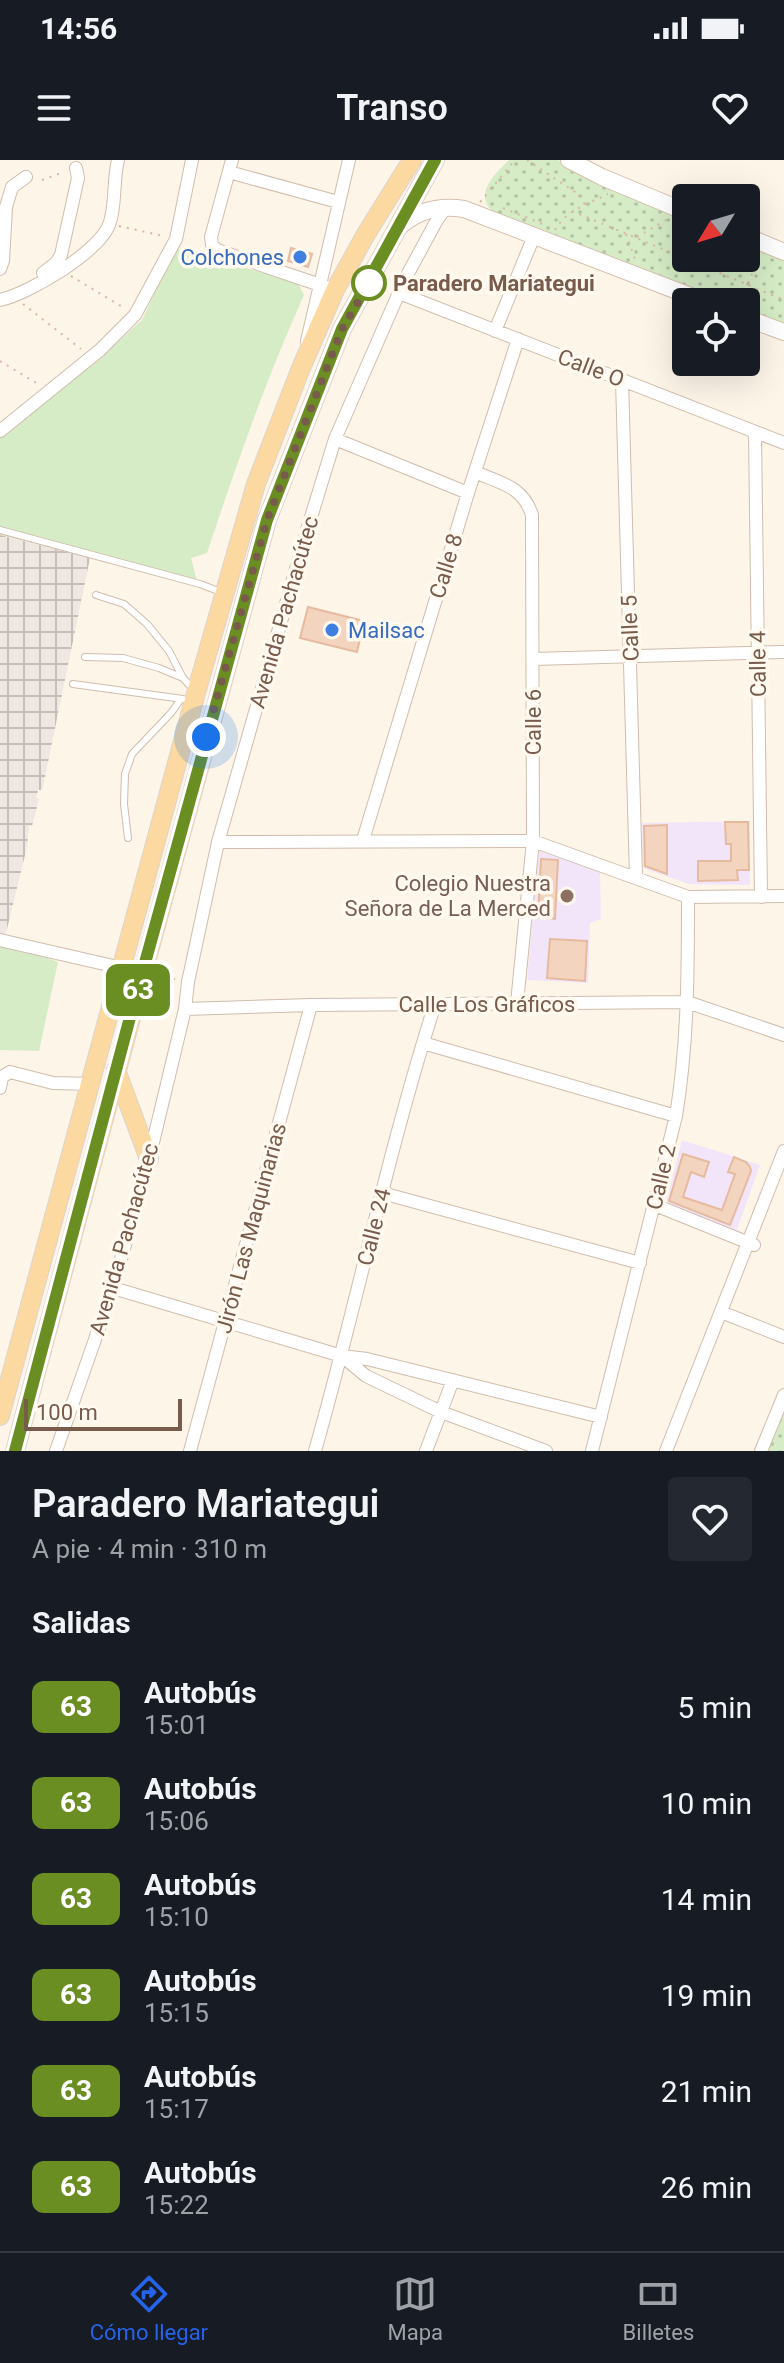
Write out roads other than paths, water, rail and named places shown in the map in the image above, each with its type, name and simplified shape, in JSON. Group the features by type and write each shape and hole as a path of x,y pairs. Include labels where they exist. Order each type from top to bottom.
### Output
{"main road":[{"path":"22,1423 0,1416 122,968 190,697 256,484 301,368 327,287 412,160"},
{"name":"Avenida Pachacútec","path":"15,1451 267,520 342,329 435,160"},
{"path":"291,395 312,405"},
{"path":"116,1070 149,1159"}],"street":[{"path":"0,300 14,296 62,270 102,239 110,224 118,160"},
{"path":"0,431 92,357 135,315 176,239 192,160"},
{"path":"338,202 228,164 211,237 212,245 217,250 327,287 338,202 349,160"},
{"path":"569,160 594,166 617,183 672,206"},
{"path":"26,289 61,255 78,178 76,168"},
{"path":"0,269 6,207 12,187 26,177"},
{"path":"395,229 417,214 446,207 471,212 672,289"},
{"name":"Avenida Pachacútec","path":"56,1451 113,1288 149,1159 185,1009 218,842 335,439 399,293 446,207"},
{"path":"495,331 534,236"},
{"path":"760,242 784,252"},
{"name":"Calle O","path":"399,293 784,443"},
{"path":"760,323 784,332"},
{"name":"Calle 8","path":"363,840 518,339"},
{"name":"Calle 5","path":"622,380 636,877"},
{"name":"Calle 4","path":"755,432 761,897"},
{"path":"335,439 468,493"},
{"name":"Calle 6","path":"475,472 518,492 527,501 532,515 533,841 517,1003"},
{"path":"533,659 784,652"},
{"path":"218,842 533,841 688,897 784,896"},
{"name":"Calle 2","path":"592,1451 676,1116 682,1081 687,1002 688,897"},
{"path":"0,940 122,968"},
{"name":"Calle Los Gráficos","path":"185,1009 687,1002 784,1035"},
{"name":"Calle 24","path":"315,1451 435,1004"},
{"name":"Jirón Las Maquinarias","path":"190,1451 311,1005"},
{"path":"423,1043 676,1116"},
{"path":"0,1088 2,1077 10,1072 53,1083 91,1084"},
{"path":"666,1451 724,1313 784,1151"},
{"path":"751,1244 784,1168"},
{"path":"382,1193 640,1263"},
{"path":"655,1205 751,1244"},
{"path":"113,1288 342,1356 367,1359 601,1417"},
{"path":"724,1313 784,1337"},
{"path":"674,1451 724,1313"},
{"path":"342,1356 366,1376 441,1412 546,1451"},
{"path":"426,1451 453,1380"},
{"path":"761,1451 784,1395"}],"lane":[{"path":"0,530 224,593"},
{"path":"96,595 124,604 147,624 169,651 190,697"},
{"path":"85,657 123,658 183,678"},
{"path":"73,684 190,697"},
{"path":"128,838 124,804 125,774 132,754 190,697"}],"place":[{"name":"Colchones","path":"300,257"},
{"name":"Paradero Mariategui","path":"369,283"},
{"name":"Mailsac","path":"332,630"},
{"name":"Colegio Nuestra Señora de La Merced","path":"567,896"}]}
